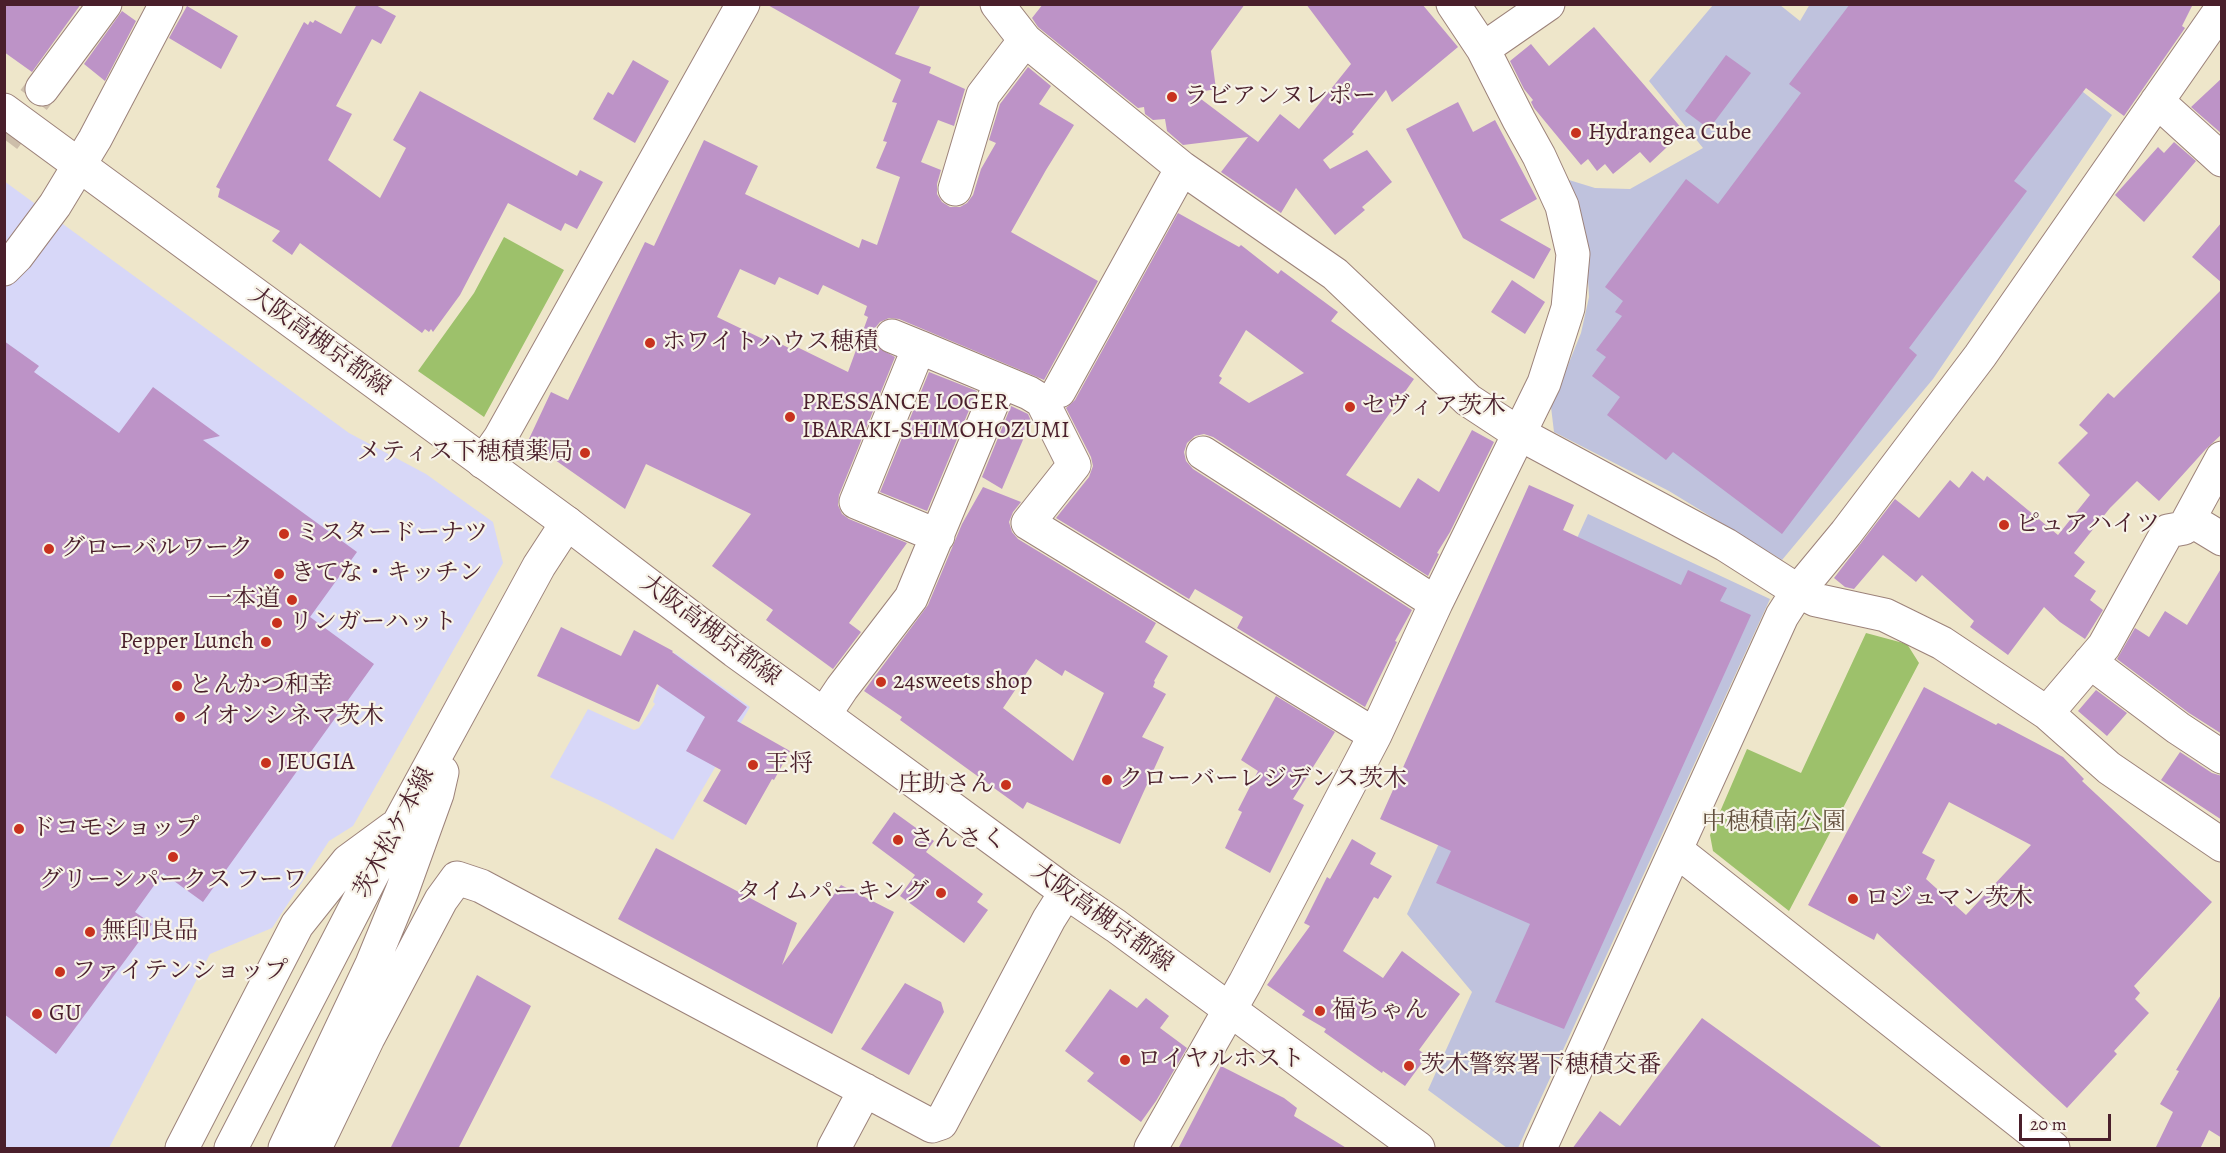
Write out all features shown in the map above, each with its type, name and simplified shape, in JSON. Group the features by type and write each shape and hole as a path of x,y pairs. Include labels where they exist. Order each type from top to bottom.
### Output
{"street":[{"path":"42,89 105,4"},
{"path":"4,269 17,256 55,206 95,140 166,4"},
{"path":"483,462 500,438 743,4"},
{"path":"1151,1149 1230,1011 1375,735 1436,603 1544,383 1568,308 1573,254 1562,206 1539,156 1483,49 1453,4"},
{"path":"1483,49 1548,4"},
{"path":"1003,7 1025,40 1182,168 1335,274 1468,400 1518,433 1726,545 1798,591 1816,600 1885,615 1942,643 2047,713 2109,768 2222,845"},
{"path":"1540,1149 1782,616 1798,591 1846,533 1980,356 2222,8"},
{"path":"955,189 983,95 1025,40"},
{"path":"2157,101 2222,160"},
{"name":"大阪高槻京都線","path":"4,110 567,523 735,651 1116,926 1418,1149"},
{"path":"1059,391 1182,168"},
{"path":"938,536 856,502 906,341 1042,401 1074,465 1028,523 1375,735"},
{"path":"824,715 911,598 1001,382"},
{"path":"1203,453 1436,603"},
{"path":"2047,713 2104,645 2168,531 2184,528 2219,462"},
{"path":"2189,519 2222,539"},
{"name":"茨木松ケ本線","path":"231,1149 399,823 539,566 567,523"},
{"path":"2090,662 2178,728 2222,757"},
{"path":"285,1149 372,964 398,901 437,794 455,721"},
{"path":"182,1149 297,925 348,861 399,823"},
{"path":"1676,850 2053,1149"},
{"path":"315,1149 368,1038 441,900 457,878 481,886 932,1126 941,1123 1049,919 1066,892"},
{"path":"834,1149 865,1090"}],"shaded area":[{"path":"1810,4 2128,5 2078,88 2112,115 1933,379 1782,560 1669,491 1554,432 1551,407 1581,333 1589,297 1586,242 1569,180 1595,188 1630,189 1703,148 1649,81 1713,5 1780,5 1800,21"},
{"path":"4,181 349,433 426,474 493,522 503,563 353,826 329,841 272,928 210,954 109,1148 5,1148"},
{"path":"1588,514 1770,599 1518,1148 1507,1148 1428,1090 1472,992 1407,914"},
{"path":"675,653 750,707 673,840 607,804 550,777 588,709 634,730 639,728 655,704 653,702 657,690"}],"green space":[{"path":"504,237 564,270 484,417 418,371 474,293"},
{"name":"中穂積南公園","path":"1866,633 1907,644 1919,663 1789,911 1713,851 1710,835 1747,749 1801,773"}],"building":[{"path":"4,4 81,4 32,72 4,52"},
{"path":"357,4 374,4 396,16 381,44 372,39 336,106 352,114 328,160 380,198 406,148 393,140 420,91 577,176 580,170 603,182 577,229 565,223 561,231 508,203 460,295 433,332 431,329 429,332 425,329 422,333 300,243 292,255 272,241 280,231 218,197 220,189 216,187 304,22 308,25 310,21 313,23 315,20 341,34"},
{"path":"766,4 921,4 895,54 931,67 929,73 965,89 954,126 938,120 921,162 941,170 937,194 942,202 950,207 960,207 967,203 973,195 981,169 996,143 989,140 1000,104 1028,67 1051,86 1039,104 1074,125 1011,232 1098,281 1044,380 899,319 889,318 880,322 875,328 873,338 877,347 895,357 839,495 838,505 842,514 849,519 907,543 849,623 861,632 833,669 766,620 773,610 712,566 751,514 646,464 625,509 528,441 551,392 568,400 645,242 654,246 704,140 758,166 745,194 859,248 862,239 877,245 900,177 876,168 887,142 883,141 897,103 892,102 901,80","holes":["740,269 775,285 779,277 818,295 823,285 867,306 864,315 868,317 848,372 797,347 795,351 769,338 767,341 717,317"]},
{"path":"1043,4 1245,4 1211,51 1216,89 1193,93 1258,142 1280,114 1299,129 1351,64 1306,4 1422,4 1458,47 1392,102 1386,90 1352,132 1354,134 1323,160 1330,169 1367,150 1392,182 1362,207 1365,210 1335,235 1296,188 1281,213 1221,172 1248,137 1183,145 1167,131 1165,119 1153,120 1145,114 1144,107 1138,108 1038,27 1032,18"},
{"path":"1850,4 2193,4 2182,26 2185,28 2124,116 2086,88 2014,181 2027,191 1909,348 1917,355 1782,534 1673,452 1666,460 1607,415 1620,397 1592,376 1606,357 1596,350 1622,316 1615,312 1623,301 1605,287 1686,179 1718,204 1801,93 1789,84"},
{"path":"187,6 238,36 221,69 169,38"},
{"path":"122,11 136,21 105,81 84,64"},
{"path":"1594,27 1684,131 1650,163 1640,152 1613,174 1605,164 1597,171 1588,159 1581,165 1534,108 1531,102 1533,100 1524,89 1510,61 1531,44 1549,66"},
{"path":"1726,55 1751,73 1709,129 1685,111"},
{"path":"633,60 669,81 635,143 593,119 608,92 613,95"},
{"path":"2222,78 2222,134 2191,107"},
{"path":"1458,102 1473,132 1495,120 1537,199 1500,220 1551,249 1534,279 1463,238 1406,129"},
{"path":"2174,142 2196,161 2144,222 2115,195 2158,147 2164,153"},
{"path":"1178,213 1239,247 1241,245 1278,274 1281,270 1338,312 1331,321 1414,379 1346,475 1400,508 1418,478 1439,492 1472,430 1494,442 1450,532 1437,553 1439,554 1428,576 1213,437 1204,434 1195,436 1187,443 1184,452 1186,461 1193,469 1412,610 1365,707 1237,628 1243,617 1195,589 1189,599 1056,518 1089,477 1093,466 1091,457 1066,408 1075,400","holes":["1246,330 1304,373 1249,403 1219,383 1222,378 1219,376"]},
{"path":"2222,222 2222,283 2192,257"},
{"path":"1512,280 1545,302 1525,334 1491,312"},
{"path":"2222,289 2222,434 2159,501 2137,481 2110,508 2074,553 2085,562 2074,576 2096,591 2090,600 2103,610 2085,639 2060,622 2044,607 2008,655 1970,627 1974,621 1922,575 1916,582 1883,555 1854,589 1845,587 1834,578 1895,499 1919,518 1950,480 1959,488 1972,471 1984,481 1987,476 2058,535 2090,495 2058,463 2088,433 2079,425 2108,393 2114,398"},
{"path":"4,341 39,366 34,372 119,433 153,387 220,436 203,440 357,552 310,617 374,664 203,902 163,873 135,912 152,924 56,1054 4,1014"},
{"path":"929,372 977,391 927,511 880,492"},
{"path":"1011,406 1028,414 1031,421 1002,489 982,477"},
{"path":"1529,485 1574,505 1563,530 1681,585 1688,570 1727,588 1720,601 1751,615 1564,1029 1495,1002 1530,924 1436,883 1451,851 1380,819"},
{"path":"983,487 1021,502 1009,522 1012,532 1018,539 1156,623 1145,642 1168,656 1153,687 1166,694 1142,737 1164,747 1120,844 1027,802 1023,809 900,720 902,717 864,691 928,605 962,524","holes":["1036,659 1062,676 1065,670 1104,693 1073,761 1003,708"]},
{"path":"2222,567 2222,734 2189,713 2117,659 2135,628 2149,637 2165,611 2187,625"},
{"path":"561,627 621,656 634,630 673,651 747,707 737,721 790,751 746,825 703,801 721,770 686,751 705,717 657,684 639,722 537,676"},
{"path":"1924,687 2063,757 2084,779 2082,781 2212,902 2134,986 2140,993 2135,999 2149,1013 2114,1051 2117,1054 2067,1108 1877,933 1874,940 1808,905","holes":["1949,802 2031,845 1966,915 1926,879 1935,860 1922,853"]},
{"path":"2096,690 2127,713 2107,736 2078,711"},
{"path":"1276,696 1335,732 1293,799 1304,805 1270,873 1225,848 1242,812 1238,810 1258,771 1241,760"},
{"path":"2180,752 2212,773 2222,776 2222,820 2161,780"},
{"path":"894,812 934,841 926,852 983,894 977,902 988,910 964,943 900,896 915,875 872,843"},
{"path":"1352,839 1376,853 1370,864 1392,876 1378,899 1374,897 1343,951 1383,978 1402,951 1460,994 1419,1050 1427,1056 1405,1086 1383,1071 1382,1073 1324,1032 1326,1029 1302,1015 1305,1011 1267,985 1310,926 1304,923 1327,877 1330,879"},
{"path":"656,848 797,923 782,965 841,885 894,912 832,1034 618,919"},
{"path":"477,975 531,1006 458,1149 390,1149"},
{"path":"905,983 941,1002 944,1012 909,1075 861,1049"},
{"name":"ロイヤルホスト","path":"1110,989 1137,1008 1146,998 1169,1016 1160,1028 1187,1048 1141,1122 1087,1081 1094,1073 1065,1051"},
{"path":"2222,993 2222,1138 2209,1130 2200,1149 2155,1149 2173,1112 2160,1104 2179,1071 2176,1070"},
{"path":"1702,1018 1884,1149 1572,1149 1600,1111 1620,1126"},
{"path":"1221,1066 1284,1098 1297,1108 1294,1116 1348,1149 1178,1149"}],"tunnel":[{"path":"4,139 42,89"}],"place":[{"name":"ラビアンヌレポー","path":"1172,97"},
{"name":"Hydrangea Cube","path":"1576,133"},
{"name":"ホワイトハウス穂積","path":"650,343"},
{"name":"セヴィア茨木","path":"1350,407"},
{"name":"PRESSANCE LOGER IBARAKI-SHIMOHOZUMI","path":"790,417"},
{"name":"メティス下穂積薬局","path":"585,453"},
{"name":"ピュアハイツ","path":"2004,525"},
{"name":"ミスタードーナツ","path":"284,534"},
{"name":"グローバルワーク","path":"49,549"},
{"name":"きてな・キッチン","path":"279,574"},
{"name":"一本道","path":"292,600"},
{"name":"リンガーハット","path":"277,623"},
{"name":"Pepper Lunch","path":"266,642"},
{"name":"24sweets shop","path":"881,682"},
{"name":"とんかつ和幸","path":"177,686"},
{"name":"イオンシネマ茨木","path":"180,717"},
{"name":"JEUGIA","path":"266,763"},
{"name":"王将","path":"753,765"},
{"name":"クローバーレジデンス茨木","path":"1107,780"},
{"name":"庄助さん","path":"1006,785"},
{"name":"ドコモショップ","path":"19,829"},
{"name":"さんさく","path":"898,840"},
{"name":"グリーンパークス フーワ","path":"173,857"},
{"name":"タイムパーキング","path":"941,893"},
{"name":"ロジュマン茨木","path":"1853,899"},
{"name":"無印良品","path":"90,932"},
{"name":"ファイテンショップ","path":"60,972"},
{"name":"福ちゃん","path":"1320,1011"},
{"name":"GU","path":"37,1014"},
{"name":"ロイヤルホスト","path":"1125,1060"},
{"name":"茨木警察署下穂積交番","path":"1409,1066"}]}
